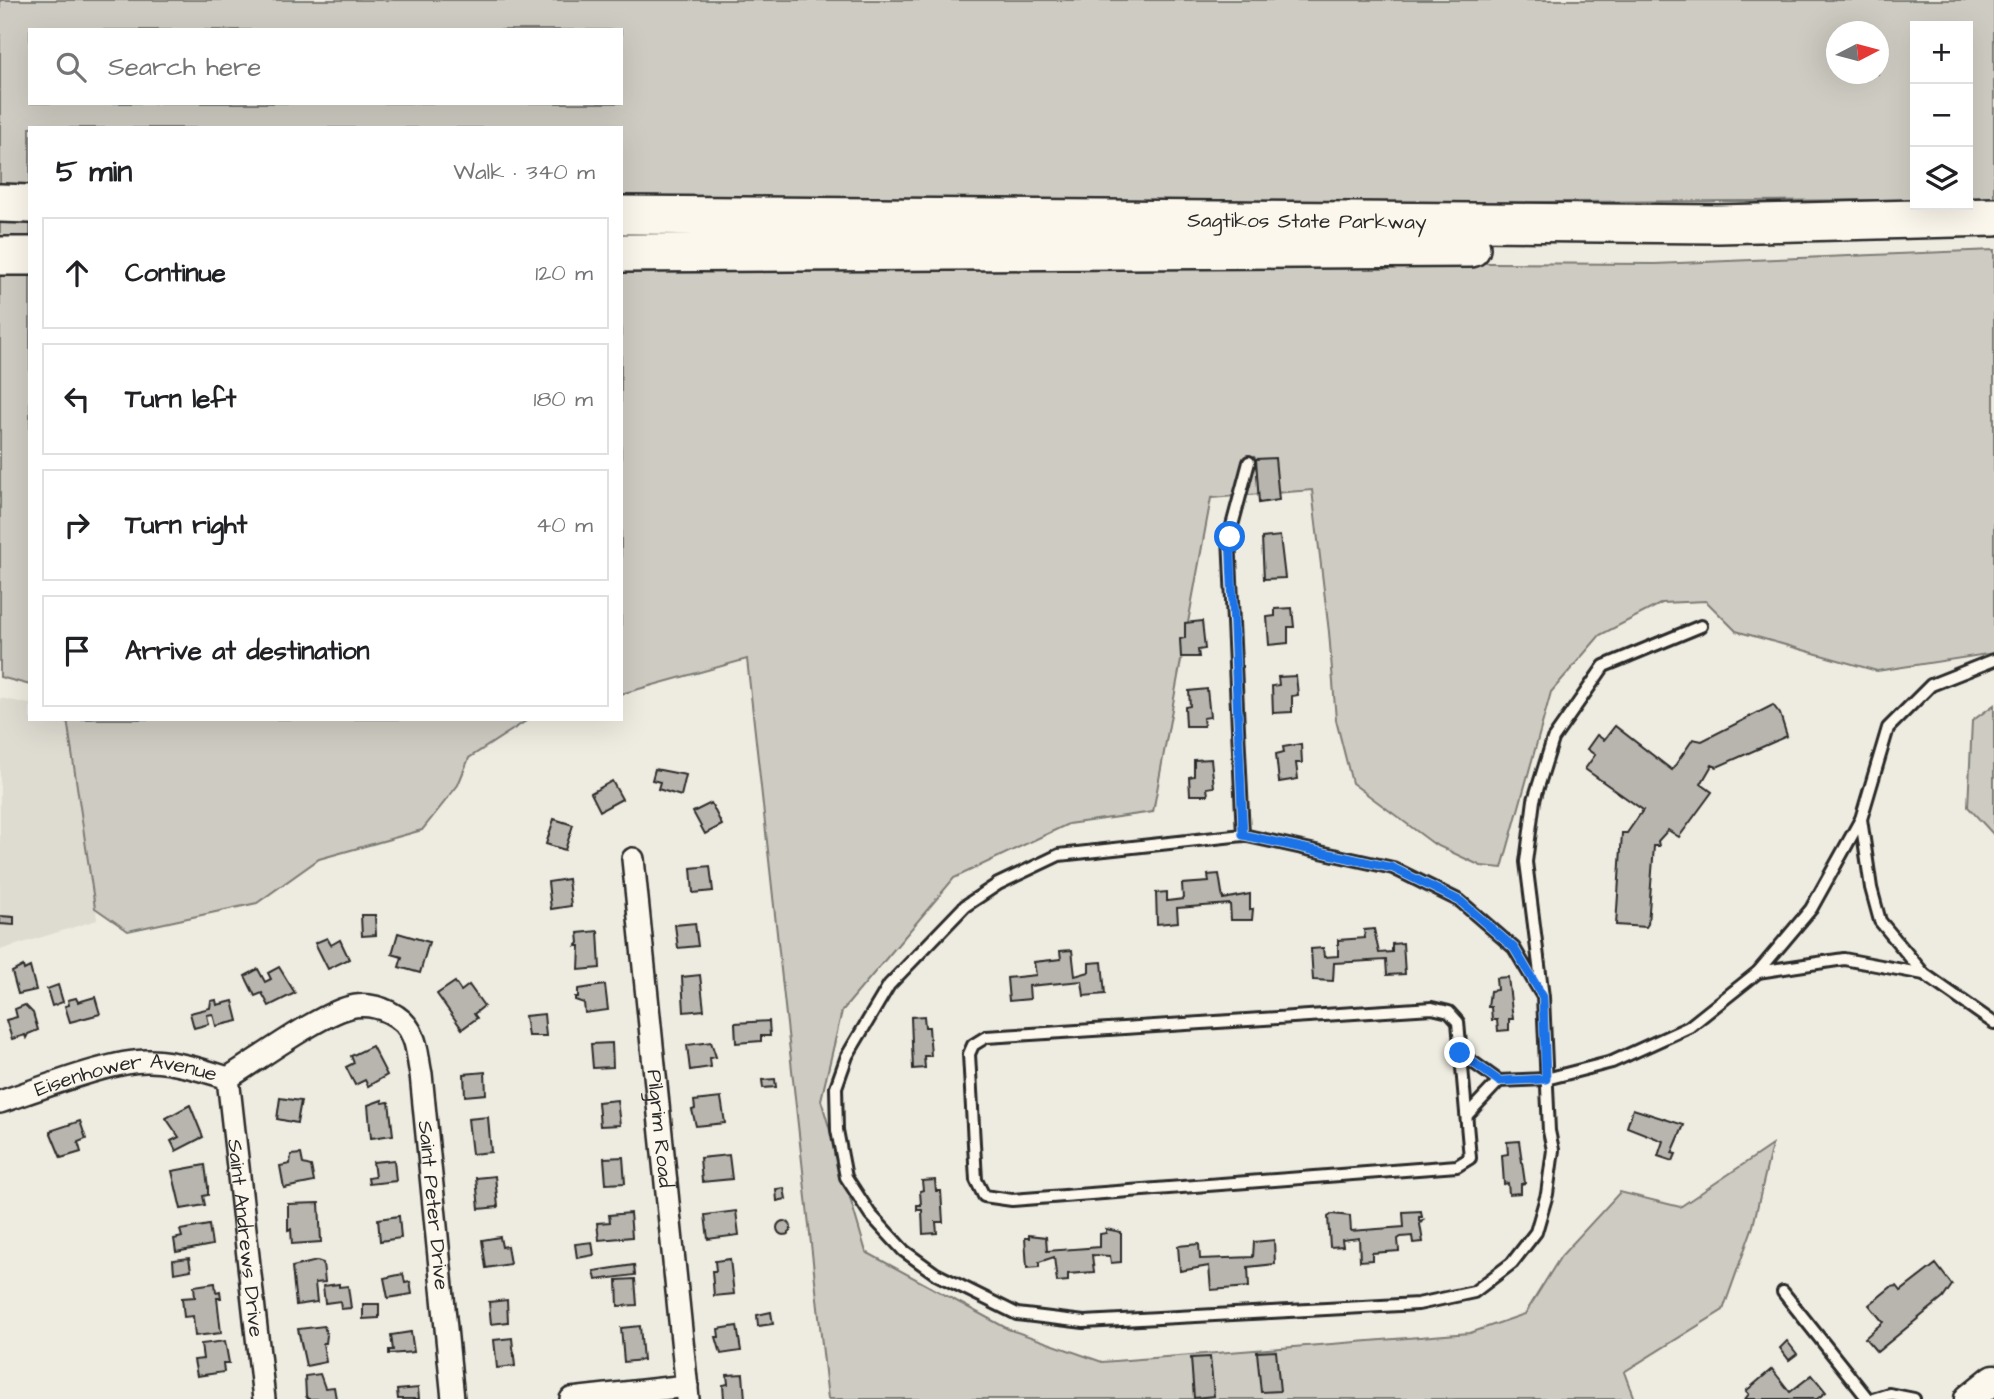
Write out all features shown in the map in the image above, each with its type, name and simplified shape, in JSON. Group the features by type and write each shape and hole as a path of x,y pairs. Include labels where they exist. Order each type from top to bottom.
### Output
{"highway":[{"path":"0,203 28,204"},
{"name":"Sagtikos State Parkway","path":"623,215 1678,224 1994,217"},
{"name":"Sagtikos State Parkway","path":"623,253 1727,246 1994,239"},
{"path":"0,256 28,256"}],"main road":[{"path":"1969,1399 1994,1379"}],"street":[{"name":"Pilgrim Road","path":"633,859 688,1393"},
{"name":"Eisenhower Avenue","path":"0,1102 117,1066 147,1060 182,1064 228,1078 334,1013 356,1006 379,1008 399,1017"},
{"name":"Saint Peter Drive","path":"399,1017 413,1035 421,1074 453,1399"},
{"name":"Saint Andrews Drive","path":"228,1078 264,1399"},
{"path":"571,1399 688,1393"}],"lane":[{"path":"1243,835 1230,537 1249,462"},
{"path":"1543,997 1514,948 1460,901 1393,868 1243,835 1059,855 998,884 965,906 889,985 853,1045 836,1087 837,1130 846,1177 870,1214 904,1251 936,1274 1017,1314 1084,1322 1418,1304 1474,1292 1512,1263 1536,1232 1547,1194 1553,1150 1546,1079 1543,997 1526,862 1534,800 1553,739 1604,666 1701,626"},
{"path":"1460,1053 1499,1081 1546,1079 1612,1062 1689,1027 1758,972 1811,909 1861,819 1888,728 1931,685 1994,660"},
{"path":"1861,819 1871,888 1880,920 1924,974 1994,1023"},
{"path":"1758,972 1844,959 1924,974"},
{"path":"1432,1008 1449,1012 1458,1022 1460,1053 1470,1158 1457,1166 1012,1200 984,1196 976,1180 969,1054 973,1045 986,1037 1432,1008"},
{"path":"1467,1115 1499,1081"},
{"path":"1783,1292 1871,1399 1889,1394 1914,1399"}],"shaded area":[{"path":"0,0 1994,0 1994,199 1973,200 1973,21 1910,21 1910,200 1206,204 623,200 623,126 28,126 28,185 0,184"},
{"path":"0,212 28,213 28,246 0,246"},
{"path":"1994,250 1994,653 1877,671 1736,631 1706,601 1662,603 1600,635 1551,692 1502,868 1481,866 1434,844 1352,783 1336,720 1329,632 1312,490 1211,498 1153,812 1068,824 954,878 842,1011 821,1100 866,1252 1008,1329 1102,1362 1470,1333 1525,1314 1561,1256 1620,1192 1680,1207 1772,1145 1753,1226 1723,1310 1624,1372 1634,1399 828,1399 747,659 623,693 623,271 962,270 1328,262 1655,264"},
{"path":"28,274 28,684 0,677 0,275"},
{"path":"0,698 28,704 28,721 78,721 97,920 0,950"},
{"path":"1994,705 1994,835 1968,807 1972,721"},
{"path":"67,721 526,721 469,758 458,785 422,830 319,859 257,903 128,931 95,908"}],"building":[{"path":"1275,458 1279,500 1259,503 1256,459"},
{"path":"1280,536 1285,578 1264,579 1262,538"},
{"path":"1292,608 1294,627 1288,627 1288,643 1269,645 1267,617 1275,616 1275,609"},
{"path":"1202,621 1205,649 1198,650 1199,657 1181,657 1180,639 1185,638 1185,623"},
{"path":"1296,676 1298,695 1292,696 1292,712 1273,713 1272,686 1279,685 1278,677"},
{"path":"1207,689 1210,717 1203,718 1204,726 1186,726 1185,707 1190,706 1189,691"},
{"path":"1773,705 1780,714 1787,736 1717,767 1712,765 1701,784 1712,792 1679,837 1668,830 1658,841 1659,846 1654,846 1648,924 1646,927 1616,925 1622,833 1627,833 1643,810 1585,769 1595,755 1587,749 1597,735 1604,740 1615,726 1672,770 1693,739 1702,741"},
{"path":"1301,744 1302,763 1296,763 1298,779 1279,782 1276,754 1284,752 1283,747"},
{"path":"1211,759 1214,787 1207,788 1208,795 1190,795 1189,777 1194,776 1194,760"},
{"path":"655,769 686,775 681,796 658,789 660,782 652,780"},
{"path":"612,781 622,799 600,811 591,793"},
{"path":"711,803 722,825 705,834 693,812"},
{"path":"554,819 573,825 565,850 546,844"},
{"path":"710,866 713,891 693,893 691,868"},
{"path":"1219,874 1223,899 1250,894 1252,920 1231,920 1230,904 1177,908 1178,922 1157,924 1156,893 1167,892 1167,901 1183,899 1182,884 1209,882 1208,875"},
{"path":"568,879 571,906 551,909 548,882"},
{"path":"361,915 375,915 376,935 362,936"},
{"path":"0,916 14,917 14,925 0,924"},
{"path":"695,923 698,946 678,948 675,925"},
{"path":"1374,929 1379,953 1392,952 1392,944 1403,943 1405,974 1387,975 1386,960 1334,963 1333,981 1313,980 1311,949 1323,948 1324,957 1338,956 1338,940 1365,938 1364,930"},
{"path":"598,931 600,968 579,970 580,946 576,946 579,943 578,933"},
{"path":"398,933 429,942 420,973 399,967 402,957 392,954"},
{"path":"327,938 331,945 340,940 349,959 328,969 315,943"},
{"path":"1072,950 1075,976 1089,972 1089,963 1102,962 1105,994 1084,996 1082,981 1029,986 1030,999 1009,1001 1007,978 1036,975 1034,962 1061,959 1060,951"},
{"path":"23,966 24,970 30,967 36,990 18,994 12,972"},
{"path":"279,967 295,993 269,1006 262,993 255,996 245,976 258,969 265,982 271,979 268,973"},
{"path":"700,975 704,1010 684,1012 682,977"},
{"path":"1508,977 1513,1019 1509,1019 1509,1030 1498,1031 1497,1020 1492,1020 1491,1007 1488,1007 1490,991 1497,990 1496,978"},
{"path":"455,982 461,991 469,985 484,1006 474,1014 477,1018 462,1029 437,994"},
{"path":"58,985 63,1002 52,1006 47,989"},
{"path":"605,985 608,1010 585,1013 584,1003 575,1000 575,997 578,997 578,989"},
{"path":"95,997 100,1014 70,1022 65,1006 69,1005 68,1000 76,998 78,1002"},
{"path":"216,1000 217,1005 233,1001 238,1021 216,1026 213,1014 207,1015 209,1024 194,1028 190,1013 210,1008 211,1001"},
{"path":"25,1005 33,1013 38,1030 28,1034 26,1038 25,1035 12,1039 6,1020 17,1017 15,1009"},
{"path":"544,1014 546,1036 528,1036 525,1016"},
{"path":"924,1016 925,1027 929,1027 931,1056 924,1056 925,1068 913,1069 911,1017"},
{"path":"769,1021 770,1036 761,1036 761,1041 736,1043 735,1023"},
{"path":"711,1042 716,1057 710,1058 711,1067 690,1070 687,1045"},
{"path":"612,1043 613,1067 593,1068 591,1044"},
{"path":"372,1046 387,1075 368,1086 365,1080 355,1085 346,1067 354,1063 351,1056"},
{"path":"485,1072 486,1094 465,1096 464,1074"},
{"path":"775,1079 776,1087 763,1088 762,1080"},
{"path":"280,1098 301,1101 297,1123 277,1119"},
{"path":"721,1098 725,1123 696,1126 692,1110 695,1109 694,1101"},
{"path":"382,1100 382,1103 389,1102 393,1135 371,1138 368,1105"},
{"path":"617,1100 620,1125 600,1126 598,1102"},
{"path":"190,1105 203,1137 176,1151 171,1141 179,1137 166,1118"},
{"path":"1633,1109 1684,1125 1672,1153 1676,1154 1673,1161 1658,1156 1663,1141 1627,1127"},
{"path":"488,1117 491,1152 472,1154 468,1119"},
{"path":"80,1121 86,1139 78,1142 81,1152 61,1158 50,1131"},
{"path":"1519,1141 1525,1183 1521,1184 1521,1193 1509,1194 1508,1183 1504,1184 1502,1155 1508,1154 1507,1142"},
{"path":"301,1154 303,1164 311,1166 314,1182 284,1188 280,1166 290,1164 291,1155"},
{"path":"729,1155 732,1179 702,1182 700,1158"},
{"path":"623,1157 625,1183 606,1184 604,1158"},
{"path":"394,1160 396,1181 369,1184 368,1178 375,1177 373,1162"},
{"path":"205,1165 208,1195 203,1196 205,1205 181,1209 172,1171"},
{"path":"495,1176 498,1207 479,1209 476,1178"},
{"path":"935,1180 936,1191 941,1191 943,1222 936,1222 937,1233 923,1234 922,1210 917,1210 917,1205 921,1205 922,1181"},
{"path":"784,1188 786,1199 777,1201 776,1189"},
{"path":"319,1203 321,1242 292,1244 291,1229 288,1230 288,1204"},
{"path":"736,1211 739,1235 708,1239 705,1215"},
{"path":"1421,1211 1422,1217 1419,1217 1419,1221 1423,1220 1420,1224 1423,1242 1413,1243 1412,1236 1401,1237 1398,1239 1399,1251 1372,1253 1372,1260 1360,1261 1359,1238 1342,1240 1343,1246 1330,1247 1328,1217 1332,1214 1350,1216 1351,1231 1404,1227 1403,1212"},
{"path":"630,1213 632,1237 599,1240 597,1223 610,1222 609,1215"},
{"path":"399,1216 401,1238 380,1241 378,1219"},
{"path":"784,1221 789,1223 789,1233 784,1235 779,1233 777,1228 779,1223"},
{"path":"209,1225 212,1245 176,1252 174,1239 182,1237 180,1230"},
{"path":"1106,1229 1121,1232 1121,1262 1111,1263 1110,1256 1092,1255 1094,1272 1068,1274 1068,1281 1057,1282 1054,1257 1039,1262 1039,1267 1027,1268 1025,1238 1029,1238 1029,1235 1046,1237 1047,1251 1100,1247 1100,1234 1106,1233"},
{"path":"500,1237 502,1247 507,1246 510,1264 486,1268 482,1240"},
{"path":"1274,1240 1275,1264 1248,1267 1249,1287 1211,1290 1209,1266 1180,1271 1178,1246 1199,1244 1200,1259 1253,1257 1254,1242"},
{"path":"592,1242 594,1255 577,1258 575,1244"},
{"path":"189,1258 191,1270 174,1273 173,1260"},
{"path":"730,1259 734,1294 714,1296 712,1271 716,1271 715,1261"},
{"path":"317,1261 323,1263 325,1282 315,1283 317,1302 296,1305 292,1267"},
{"path":"1936,1264 1952,1285 1943,1298 1877,1352 1865,1338 1883,1322 1869,1305 1891,1287 1897,1286 1901,1291"},
{"path":"634,1265 635,1275 596,1280 594,1271"},
{"path":"403,1274 405,1283 410,1282 412,1294 388,1298 384,1278"},
{"path":"635,1279 637,1305 618,1306 617,1280"},
{"path":"215,1283 216,1292 220,1291 221,1298 217,1298 221,1333 195,1336 193,1316 184,1317 182,1298 195,1297 194,1286"},
{"path":"339,1284 339,1287 348,1286 351,1308 341,1309 340,1301 325,1303 323,1286"},
{"path":"507,1300 508,1322 491,1324 489,1302"},
{"path":"363,1304 379,1304 379,1318 363,1319"},
{"path":"771,1312 773,1324 758,1326 757,1315"},
{"path":"324,1326 327,1335 326,1343 323,1343 326,1362 306,1366 298,1329"},
{"path":"640,1326 643,1360 624,1362 621,1328"},
{"path":"737,1326 741,1351 721,1354 716,1337 719,1337 718,1329"},
{"path":"411,1332 414,1352 389,1354 389,1350 393,1350 391,1335"},
{"path":"512,1338 515,1366 497,1368 494,1340"},
{"path":"225,1341 229,1363 223,1363 224,1372 197,1376 194,1360 203,1359 201,1344"},
{"path":"1787,1341 1797,1354 1789,1360 1780,1348"},
{"path":"1276,1351 1280,1391 1261,1392 1257,1352"},
{"path":"1210,1357 1214,1396 1194,1398 1191,1358"},
{"path":"1772,1369 1790,1392 1812,1375 1826,1392 1817,1399 1745,1399 1749,1394 1746,1391"},
{"path":"320,1374 325,1388 334,1387 336,1399 308,1399 306,1396 305,1376"},
{"path":"743,1374 745,1399 724,1399 723,1385 728,1384 727,1375"},
{"path":"418,1388 419,1399 398,1399 397,1390"}],"route":[{"path":"1230,537 1243,835 1393,868 1460,901 1514,948 1543,997 1546,1079 1499,1081 1460,1053"}]}
